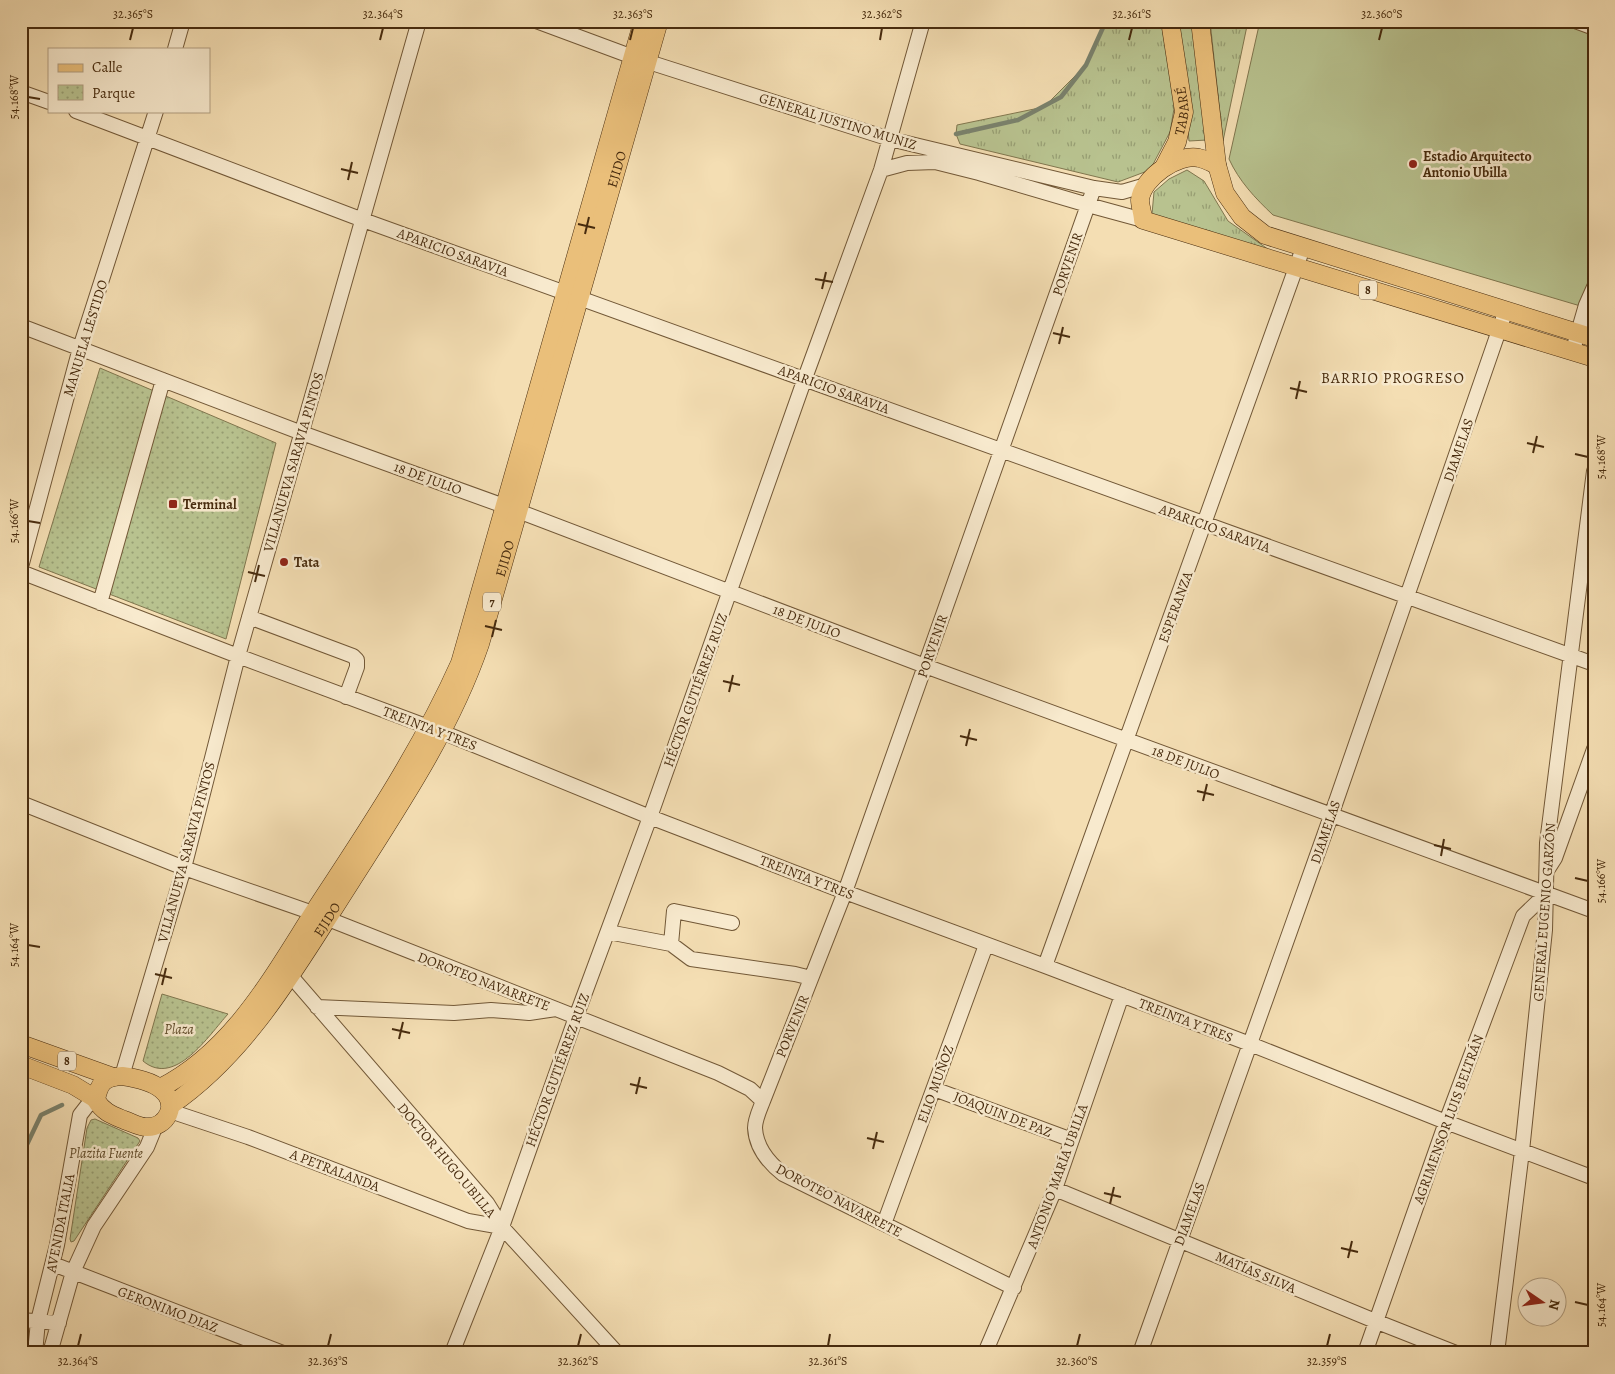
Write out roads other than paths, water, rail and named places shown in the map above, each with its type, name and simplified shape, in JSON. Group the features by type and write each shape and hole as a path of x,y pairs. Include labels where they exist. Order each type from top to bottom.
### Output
{"main road":[{"name":"EJIDO","path":"641,59 643,21"},
{"name":"EJIDO","path":"170,1108 212,1072 259,1019 285,969 320,916 359,843 436,730 512,509 641,59 659,21"},
{"name":"TABARÉ","path":"1164,168 1177,142 1184,112 1170,21"},
{"name":"8","path":"1200,21 1218,166 1225,193 1242,217 1265,235 1586,336"},
{"path":"1144,220 1140,200 1146,185 1164,168 1179,158 1199,157 1218,166"},
{"name":"8","path":"1144,220 1594,358"},
{"name":"EJIDO","path":"160,1088 187,1073 204,1060 285,969"},
{"name":"8","path":"21,1044 117,1076"},
{"name":"8","path":"21,1065 73,1085 96,1100"},
{"path":"117,1076 142,1081 160,1088 167,1095 170,1108 166,1118 156,1125 148,1127 140,1126 104,1111 96,1100 101,1084 106,1079 117,1076"}],"street":[{"path":"175,48 183,21"},
{"name":"VILLANUEVA SARAVIA PINTOS","path":"117,1076 184,868 238,656 419,21"},
{"name":"GENERAL JUSTINO MUNIZ","path":"536,21 641,59 890,139 1094,188 1122,192 1146,185"},
{"name":"HÉCTOR GUTIÉRREZ RUIZ","path":"452,1353 502,1227 881,170 923,21"},
{"path":"1575,21 1594,28"},
{"path":"21,92 48,102"},
{"name":"APARICIO SARAVIA","path":"79,112 363,220 1594,664"},
{"name":"MANUELA LESTIDO","path":"21,567 80,348 149,138 156,112"},
{"name":"GENERAL JUSTINO MUNIZ","path":"881,170 908,164 935,162 1144,220"},
{"name":"PORVENIR","path":"763,1100 845,892 1094,188"},
{"name":"ESPERANZA","path":"1045,966 1303,248"},
{"path":"1572,352 1586,336 1586,304 1594,287"},
{"name":"DIAMELAS","path":"1140,1353 1331,816 1506,310"},
{"name":"18 DE JULIO","path":"21,326 302,433 512,509 925,666 1594,911"},
{"path":"100,603 163,380"},
{"name":"GENERAL EUGENIO GARZÓN","path":"1497,1353 1522,1151 1544,930 1547,843 1594,472"},
{"name":"TREINTA Y TRES","path":"21,572 436,730 650,817 1122,995 1594,1178"},
{"path":"249,617 353,656 357,660 357,667 346,696"},
{"path":"1546,871 1555,858 1594,749"},
{"name":"DOROTEO NAVARRETE","path":"21,804 184,868 320,916 718,1073 750,1088 763,1100 755,1127 761,1148 771,1165 783,1174 1014,1288"},
{"name":"AGRIMENSOR LUIS BELTRÁN","path":"1365,1353 1446,1122 1523,916 1546,894"},
{"path":"671,944 674,911 732,923"},
{"path":"608,932 671,944 691,959 811,978"},
{"name":"ELIO MUÑOZ","path":"884,1224 986,945"},
{"name":"DOCTOR HUGO UBILLA","path":"285,969 487,1203 502,1227 617,1353"},
{"name":"ANTONIO MARÍA UBILLA","path":"985,1353 1056,1189 1122,995"},
{"path":"317,1007 454,1013 491,1010 529,1013 556,1009"},
{"name":"JOAQUIN DE PAZ","path":"934,1088 1072,1140"},
{"name":"AVENIDA ITALIA","path":"35,1353 38,1322 52,1264 80,1115 87,1106 96,1100"},
{"name":"A PETRALANDA","path":"170,1108 468,1221 502,1227"},
{"name":"AVENIDA ITALIA","path":"50,1353 73,1272 94,1226 147,1147 156,1125"},
{"name":"MATÍAS SILVA","path":"1056,1189 1375,1322 1456,1353"},
{"name":"GERONIMO DIAZ","path":"52,1264 283,1353"},
{"path":"21,1320 59,1323"}],"waterway":[{"path":"956,134 1018,120 1061,97 1086,65 1106,21"},
{"path":"21,1157 41,1115 62,1105"}],"place":[{"name":"Estadio Arquitecto Antonio Ubilla","path":"1413,164"},
{"name":"Terminal","path":"173,504"},
{"name":"Tata","path":"284,562"}],"district":[{"name":"BARRIO PROGRESO","path":"1393,378"}],"park label":[{"name":"Plaza","path":"179,1029"},
{"name":"Plazita Fuente","path":"106,1153"}]}
